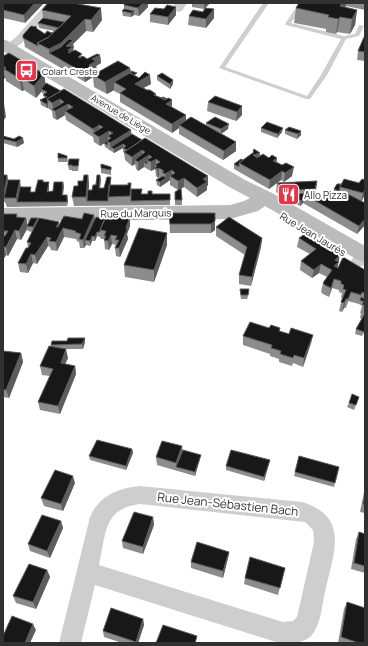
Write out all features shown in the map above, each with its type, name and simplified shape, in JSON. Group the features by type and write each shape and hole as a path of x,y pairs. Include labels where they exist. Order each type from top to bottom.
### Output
{"main road":[{"name":"Avenue de Liège","path":"12,51 263,200"},
{"name":"Rue du Marquis","path":"3,214 230,212 246,208 263,200"},
{"name":"Rue Jean Jaurès","path":"263,200 364,259"}],"street":[{"path":"12,51 18,42 53,3"},
{"name":"Rue Jean-Sébastien Bach","path":"70,643 100,517 102,512 111,503 125,497 140,495 302,511 313,514 324,529 325,542 307,620 302,629 291,634 283,633 88,572"}],"lane":[{"path":"266,3 222,68 308,98 324,75 344,38"},
{"path":"302,3 288,24 344,38 357,35 361,26"}],"building":[{"path":"3,3 35,3 24,15 3,10"},
{"path":"48,3 73,3 101,8 91,20 85,19 61,43 49,49 37,43 49,37 71,16 42,10"},
{"path":"125,3 143,3 138,8 124,5"},
{"path":"299,3 342,3 340,6 357,10 352,19 340,17 338,19 328,17 329,15 296,8"},
{"path":"167,5 176,7 168,17 150,14 155,8 164,9"},
{"path":"205,8 214,9 206,19 189,16 193,10 203,12"},
{"path":"124,9 134,11 131,13 122,11"},
{"path":"43,18 65,22 59,28 38,23"},
{"path":"31,26 37,27 36,28 45,34 47,31 52,33 57,29 49,37 37,43 38,46 23,38 23,35"},
{"path":"364,37 365,52 358,51"},
{"path":"69,39 73,40 66,46 73,47 68,50 70,52 68,53 75,50 82,54 78,57 80,58 83,56 87,59 97,54 100,55 92,59 96,61 89,65 93,68 84,73 49,53 61,47"},
{"path":"9,53 44,74 34,86 21,77 19,78 4,69 6,68 3,66 3,56"},
{"path":"118,61 130,68 105,82 93,75"},
{"path":"131,71 137,73 134,75"},
{"path":"145,72 150,75 135,84 150,90 156,94 154,95 164,100 169,98 172,100 166,104 186,115 172,124 120,93 126,89 114,82 130,73 139,78"},
{"path":"162,73 173,80 170,84 157,76"},
{"path":"46,83 61,91 47,99 48,103 46,104 40,100 47,97 43,95 47,92 41,89"},
{"path":"64,89 131,130 110,143 107,141 111,138 108,136 113,133 109,131 99,137 93,133 103,127 99,125 93,129 65,111 73,107 68,104 55,111 52,109 64,102 60,99 52,103 47,99"},
{"path":"215,96 242,106 237,112 208,102"},
{"path":"191,117 236,142 224,151 179,125"},
{"path":"215,117 229,124 221,129 206,123"},
{"path":"267,122 283,128 278,134 261,128"},
{"path":"289,127 301,131 298,134 285,130"},
{"path":"132,134 142,140 127,150 123,148 126,146 123,144 114,149 111,147"},
{"path":"3,136 14,139 19,136 23,138 16,142 3,139"},
{"path":"145,138 208,176 203,179 207,182 197,188 184,178 178,181 170,176 175,173 172,170 165,174 162,172 164,171 159,168 155,168 157,166 155,165 160,162 156,159 151,162 147,160 152,157 149,155 138,162 135,160 145,152 142,150 132,157 124,152"},
{"path":"254,149 260,153 253,155 257,158 263,154 269,158 272,155 277,158 273,161 282,165 286,163 294,167 285,173 282,171 270,180 239,163 254,152"},
{"path":"58,153 67,156 67,158 58,158"},
{"path":"69,159 79,159 78,166 68,165"},
{"path":"241,159 243,160 239,163 239,167 234,164"},
{"path":"101,164 111,167 111,170 101,168"},
{"path":"3,175 7,175 4,193 3,193"},
{"path":"84,175 88,175 86,197 72,197 74,186 78,186 78,181 83,181"},
{"path":"97,175 100,175 99,188 104,188 107,177 111,177 108,201 87,201 88,190 92,190 93,185 96,185"},
{"path":"163,176 166,178 160,182 156,180"},
{"path":"344,179 359,183 362,179 365,180 365,189 363,193 340,187"},
{"path":"8,180 20,180 16,198 4,198"},
{"path":"38,180 49,182 47,192 53,191 54,182 63,182 62,195 67,195 67,202 17,202 20,187 31,187 30,192 35,192"},
{"path":"317,181 315,189 290,190 277,183"},
{"path":"128,183 131,183 130,196 108,197 109,185 128,185"},
{"path":"337,184 341,184 339,191 334,189"},
{"path":"181,188 182,200 175,200 175,192"},
{"path":"131,189 142,189 141,194 148,194 148,191 152,191 152,194 170,194 170,200 131,201"},
{"path":"314,193 313,195 305,195 304,199 301,201 289,194"},
{"path":"346,193 365,203 365,219 359,226 305,195 322,196 339,200"},
{"path":"84,213 94,215 83,240 79,239 81,234 75,232 76,231 63,228 56,242 49,241 51,238 47,237 35,255 31,254 26,264 18,263 26,248 28,248 31,243 27,242 39,218 59,222 56,227 58,227 64,216 82,219"},
{"path":"107,213 130,217 126,228 127,230 119,248 115,248 119,240 115,240 117,236 111,235 108,241 104,240 106,231 100,230"},
{"path":"169,213 215,213 215,221 211,224 170,224"},
{"path":"4,214 17,214 16,217 26,218 19,231 15,230 6,247 3,247 3,236 5,236 8,231 3,231"},
{"path":"96,217 105,219 100,232 97,232 95,237 92,236 90,241 85,240"},
{"path":"229,217 262,238 252,277 239,275 247,247 216,227"},
{"path":"31,218 38,218 33,227 27,226"},
{"path":"139,228 167,233 154,270 124,265"},
{"path":"305,234 340,255 335,260 339,262 334,266 338,268 343,257 365,270 365,294 362,292 361,295 351,292 348,299 346,299 344,303 341,302 346,290 343,289 344,285 341,284 341,281 334,279 331,288 323,283 332,270 321,264 314,270 301,261 316,249 299,238"},
{"path":"240,289 249,289 248,295 241,295"},
{"path":"361,297 365,299 364,302 360,300"},
{"path":"364,315 365,329 364,332 356,329"},
{"path":"250,322 269,328 271,325 280,328 279,331 289,334 291,328 313,335 304,358 294,355 293,358 280,354 281,351 271,348 272,345 243,336"},
{"path":"68,338 85,338 82,344 51,345 52,341 67,341"},
{"path":"49,346 66,349 61,363 75,366 58,406 38,402 53,369 40,366"},
{"path":"3,351 21,353 6,390 3,389"},
{"path":"352,394 359,397 356,405 349,403"},
{"path":"97,440 132,449 126,466 89,456"},
{"path":"162,441 182,446 176,463 156,457"},
{"path":"183,450 201,455 195,472 176,467"},
{"path":"231,450 270,460 264,477 226,466"},
{"path":"299,456 339,467 335,483 295,472"},
{"path":"55,470 73,476 61,504 41,498"},
{"path":"134,512 153,517 143,547 122,541"},
{"path":"42,515 61,521 47,551 28,544"},
{"path":"359,532 365,534 365,566 354,563"},
{"path":"197,542 229,552 223,571 191,562"},
{"path":"250,557 285,568 280,588 245,578"},
{"path":"29,564 47,570 33,602 13,596"},
{"path":"347,602 365,608 364,643 359,643 341,637"},
{"path":"111,608 143,619 136,642 103,631"},
{"path":"12,616 33,624 25,643 3,643 3,636"},
{"path":"163,625 197,636 195,643 156,643"}],"place":[{"name":"Colart Creste","path":"27,71"},
{"name":"Allo Pizza","path":"289,195"}]}
